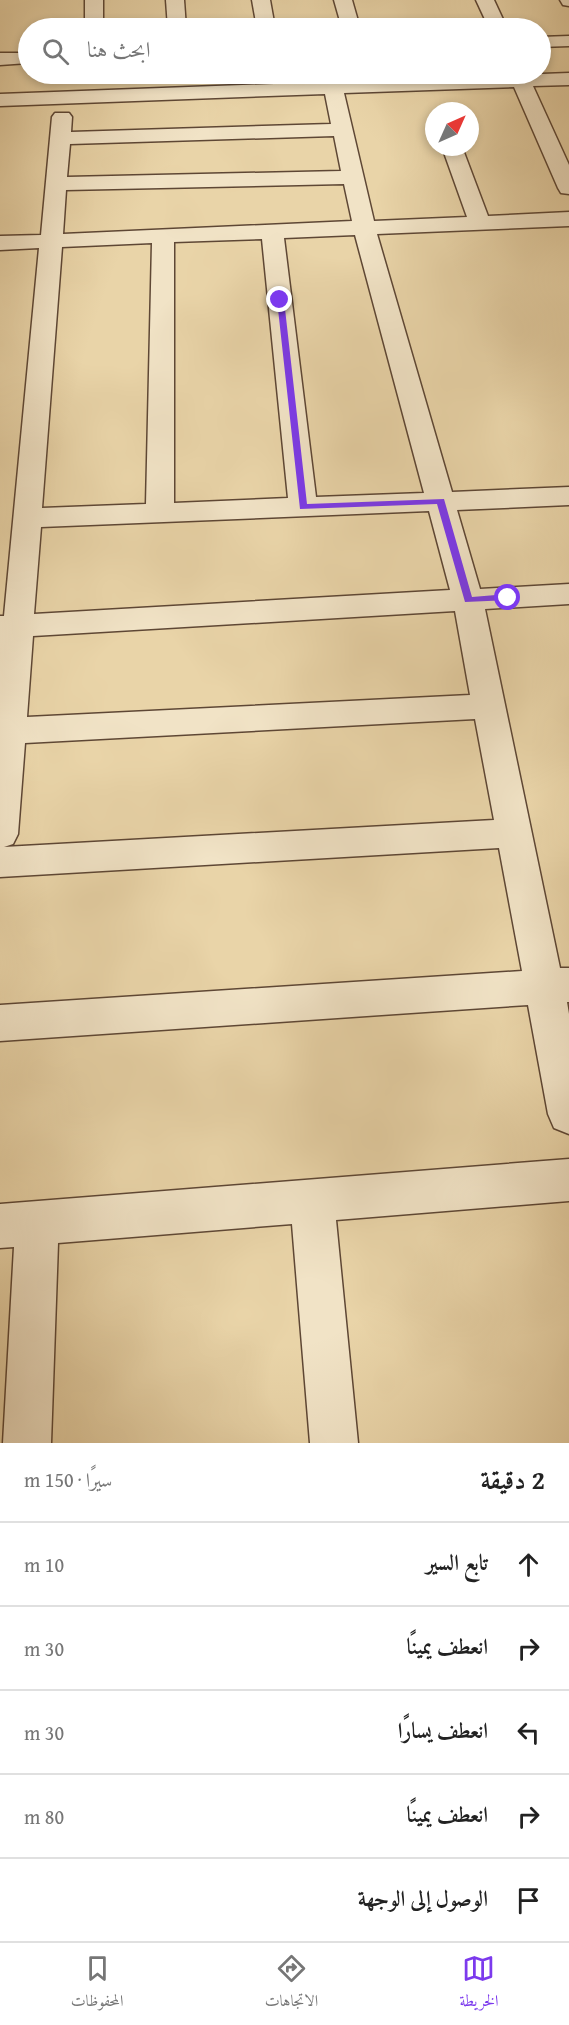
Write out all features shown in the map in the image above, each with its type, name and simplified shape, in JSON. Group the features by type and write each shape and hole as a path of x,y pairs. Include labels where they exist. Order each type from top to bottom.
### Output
{"street":[{"path":"94,0 94,18"},
{"path":"175,0 176,18"},
{"path":"261,0 264,18"},
{"path":"343,0 348,18"},
{"path":"485,0 493,18"},
{"path":"551,42 569,41"},
{"path":"0,59 18,58"},
{"path":"551,80 569,79"},
{"path":"0,100 333,88 433,93 499,84"},
{"path":"522,84 569,188"},
{"path":"333,88 364,228 468,600 513,832 556,986 569,1114"},
{"path":"0,834 9,731 9,626 28,518 62,128 342,130"},
{"path":"455,156 480,223"},
{"path":"57,184 352,177"},
{"path":"0,243 569,219"},
{"path":"272,231 303,507"},
{"path":"160,513 163,236"},
{"path":"28,518 569,496"},
{"path":"9,626 569,594"},
{"path":"9,731 489,706"},
{"path":"0,862 513,832"},
{"path":"0,1023 556,986"},
{"path":"27,1443 18,1225 569,1180"},
{"path":"312,1201 333,1443"}],"route":[{"path":"280,300 303,507 441,501 468,600 508,598"}]}
